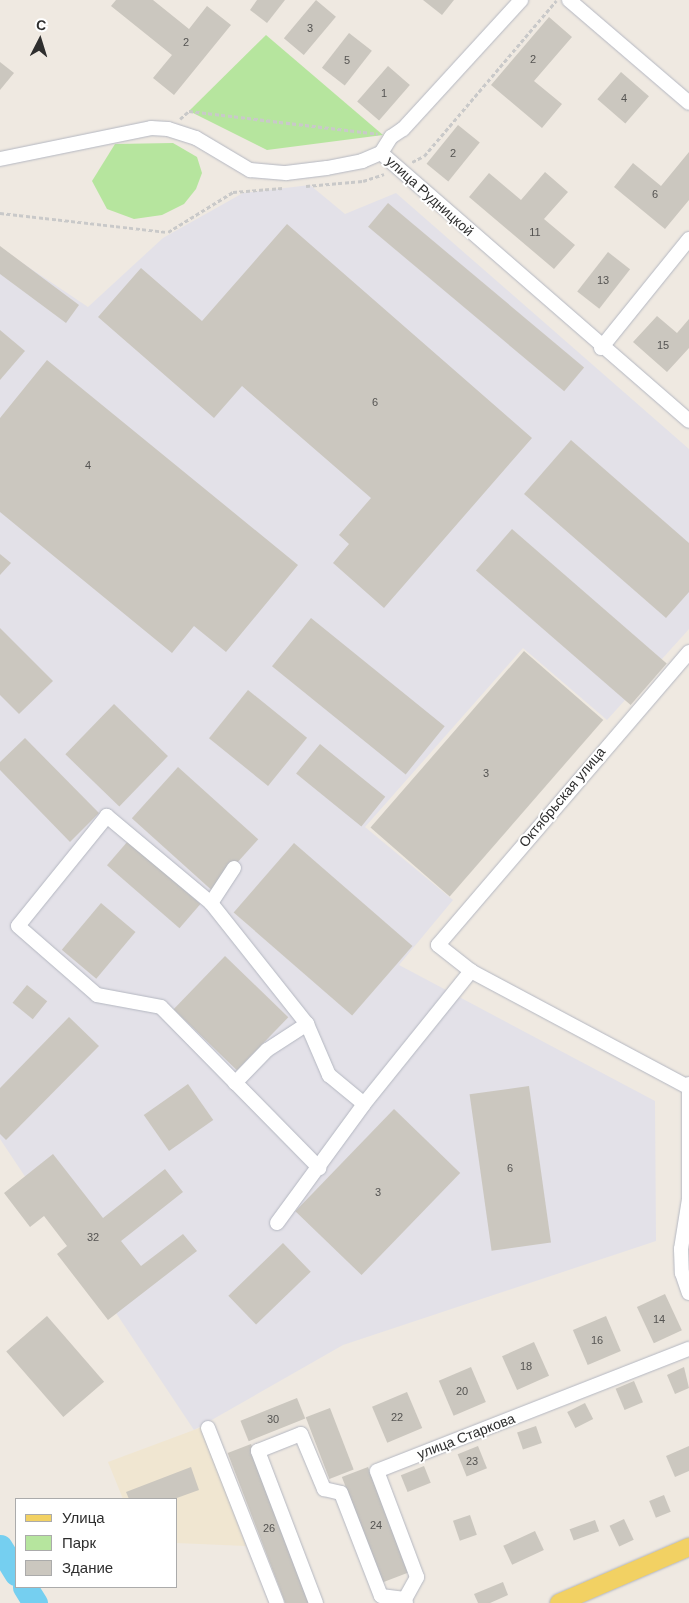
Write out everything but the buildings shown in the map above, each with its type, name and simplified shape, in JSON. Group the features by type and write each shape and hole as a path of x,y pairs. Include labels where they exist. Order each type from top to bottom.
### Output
{"main road":[{"path":"558,1603 689,1547"}],"street":[{"path":"381,153 391,137 403,129 521,0"},
{"path":"569,0 689,104"},
{"name":"улица Рудницкой","path":"0,159 151,128 168,129 196,138 250,170 286,172 327,168 362,161 381,153 601,348 689,421"},
{"path":"601,348 689,238"},
{"name":"Октябрьская улица","path":"471,971 438,945 689,652"},
{"path":"319,1168 161,1007 97,995 18,926 107,816 211,903 307,1024 329,1074 364,1104"},
{"path":"211,903 234,868"},
{"path":"277,1223 364,1104 471,971 689,1086 689,1199 681,1249 682,1273 689,1293"},
{"path":"235,1083 267,1050 307,1024"},
{"name":"улица Старкова","path":"406,1601 417,1576 376,1470 689,1349"},
{"path":"208,1428 277,1603"},
{"path":"316,1603 258,1451 302,1434 324,1489 341,1493 381,1596 406,1601"}],"path":[{"path":"168,129 189,111 391,137"}],"shaded area":[{"path":"310,185 345,214 396,193 689,449 689,629 607,720 523,648 365,827 453,900 399,965 655,1101 656,1241 343,1345 194,1430 0,1139 0,248 88,307 163,238 243,193"},
{"path":"202,1427 246,1546 178,1543 178,1498 123,1498 108,1462"}],"green space":[{"path":"266,35 383,135 267,150 189,111"},
{"path":"173,143 197,157 202,173 196,189 184,204 162,215 134,219 107,209 92,181 115,144"}],"waterway":[{"path":"0,1547 15,1571"},
{"path":"26,1588 35,1603"}]}
